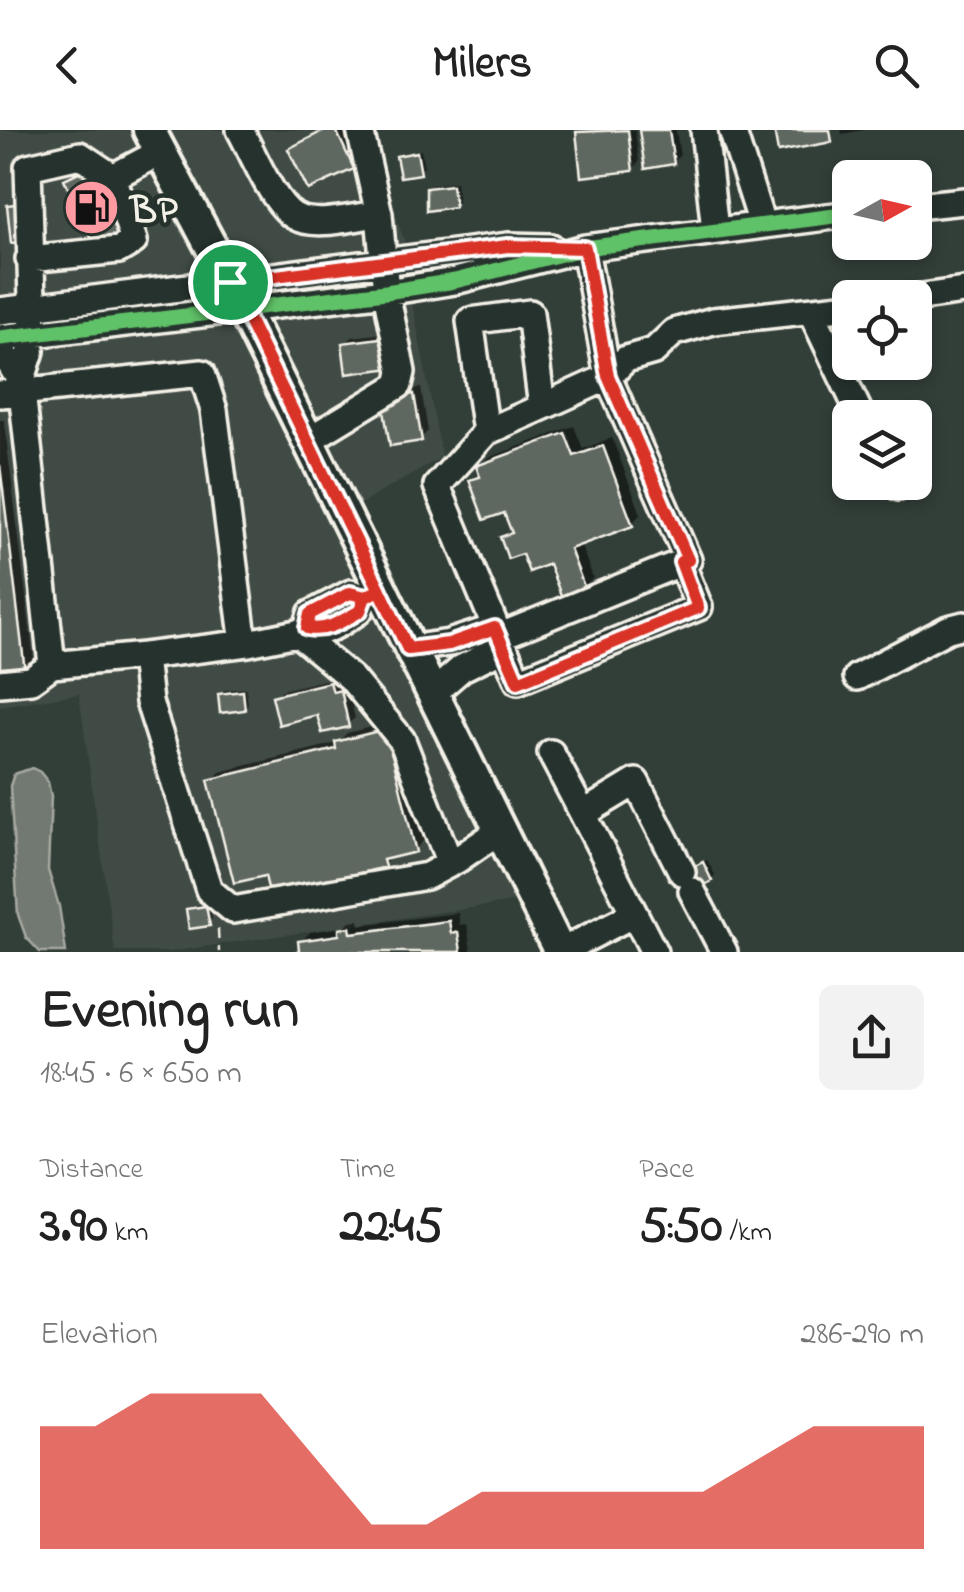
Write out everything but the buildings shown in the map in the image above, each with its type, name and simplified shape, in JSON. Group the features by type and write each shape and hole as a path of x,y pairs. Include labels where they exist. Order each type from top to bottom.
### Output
{"main road":[{"path":"154,141 236,295 307,442 372,594 432,694 560,952"}],"street":[{"path":"240,130 282,204 294,217 314,221 379,214"},
{"path":"307,442 399,385 402,372 386,292 379,214 360,130"},
{"path":"704,130 715,230"},
{"path":"732,130 762,224"},
{"path":"113,176 154,141"},
{"path":"14,389 32,351 33,334 29,260 28,167 80,154 113,176 134,242 119,250 29,260"},
{"path":"932,204 964,201"},
{"path":"0,312 236,295 386,292 455,281 585,248 832,216"},
{"path":"0,338 236,295 383,263 508,246 585,248"},
{"path":"408,649 499,637 688,560 608,376 585,248"},
{"path":"932,296 964,292"},
{"path":"681,562 698,608 518,682 437,486 486,432 608,376 626,358 654,351 674,332 713,321 832,308"},
{"path":"811,311 853,400"},
{"path":"486,432 470,321 530,313 542,407"},
{"path":"0,347 14,389 52,665"},
{"path":"14,389 202,373 214,410 242,629 248,643"},
{"path":"0,684 31,680 52,665 248,643 302,630 310,614 350,593 372,594"},
{"path":"858,677 948,629 964,625"},
{"path":"302,630 351,678 402,740 447,856 456,860"},
{"path":"432,694 499,637"},
{"path":"144,656 149,702 209,890 233,910 427,876 499,831"},
{"path":"551,753 654,952"},
{"path":"584,814 636,782 724,952"},
{"path":"560,952 634,914"}],"shaded area":[{"path":"0,130 367,130 406,246 404,260 442,457 343,514 533,899 168,952 115,952 79,694 0,706"},
{"path":"32,768 48,782 51,796 48,870 59,906 66,952 40,952 26,937 18,915 10,786 14,774"}],"cycle path":[{"path":"0,338 386,292 455,281 585,248 832,216"}],"place":[{"name":"BP","path":"91,208"}],"route":[{"path":"230,282 380,590 365,597 360,611 322,631 307,628 310,614 350,593 365,597 380,590 408,649 449,644 495,628 518,682 698,608 681,562 688,560 608,376 585,248 508,246 230,282"}]}
